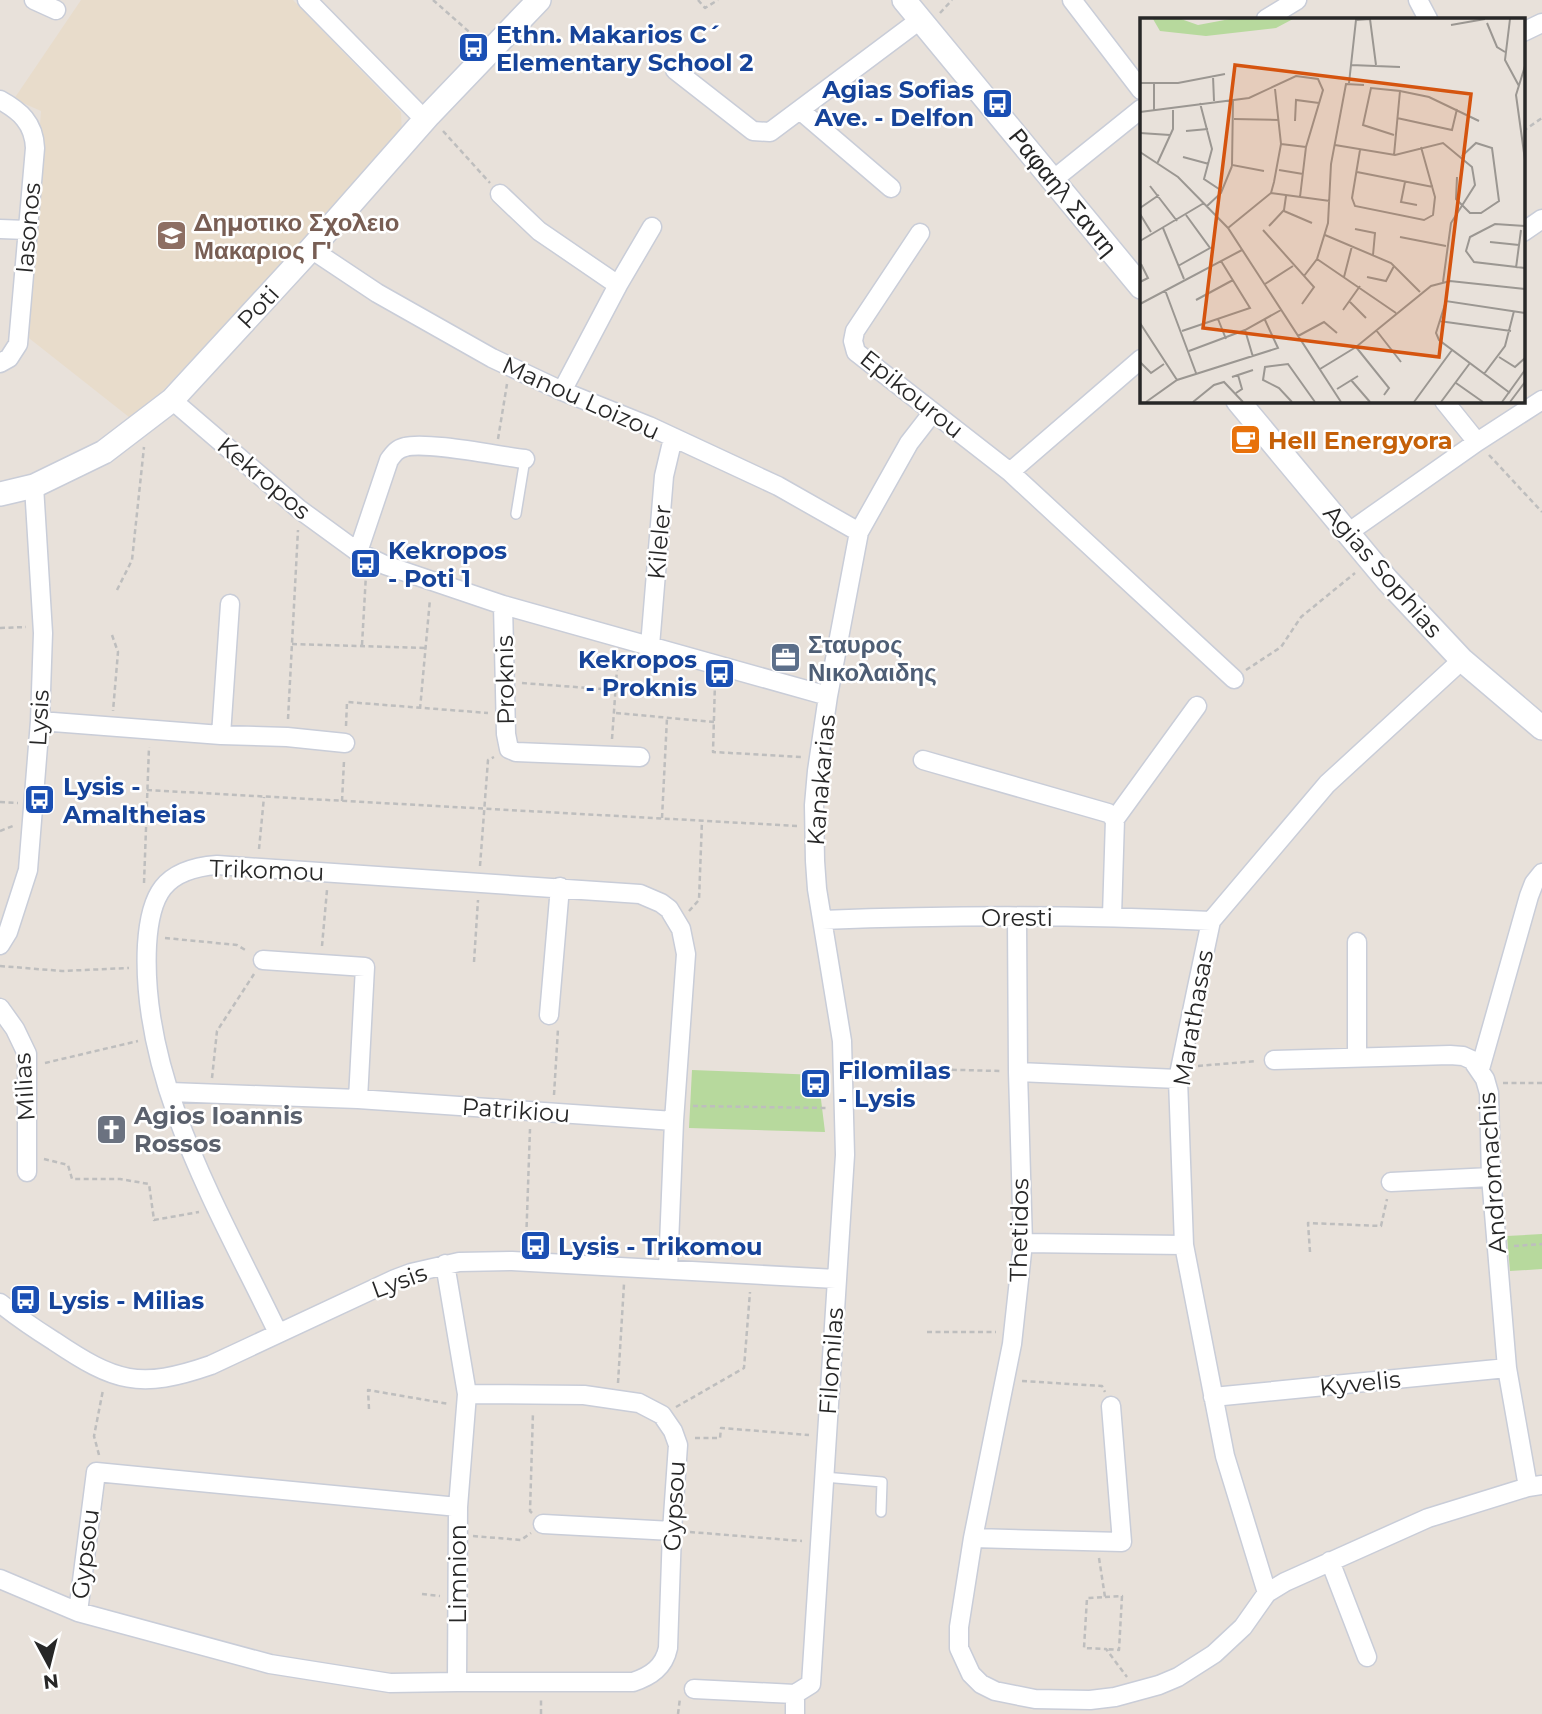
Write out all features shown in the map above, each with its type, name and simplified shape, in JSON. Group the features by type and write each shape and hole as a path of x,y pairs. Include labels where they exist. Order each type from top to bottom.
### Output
{"street":[{"path":"34,0 56,10"},
{"path":"307,0 427,118"},
{"name":"Poti","path":"0,494 34,486 104,452 172,401 427,118 538,0"},
{"name":"Ραφαηλ Σαντη","path":"904,0 1140,286"},
{"path":"1073,0 1140,89"},
{"path":"1267,12 1297,0"},
{"path":"1418,0 1427,18"},
{"path":"675,70 753,131 770,132 921,19"},
{"path":"1524,32 1542,23"},
{"name":"Iasonos","path":"0,100 22,115 33,134 35,148 18,344 9,358 0,363"},
{"path":"1054,179 1140,110"},
{"path":"801,111 891,188"},
{"path":"500,194 539,231 618,285"},
{"path":"1524,231 1542,219"},
{"path":"562,391 652,227"},
{"path":"0,229 27,230"},
{"name":"Epikourou","path":"920,233 855,331 853,347 856,352 1010,472 1234,679"},
{"name":"Manou Loizou","path":"311,249 413,314 509,367 649,426 778,486 859,532"},
{"path":"1010,472 1140,360"},
{"path":"1349,532 1542,400"},
{"name":"Kekropos","path":"172,401 299,509 362,554 432,582 503,605 828,696"},
{"name":"Agias Sophias","path":"1239,402 1371,559 1462,660 1542,728"},
{"path":"1445,402 1477,442"},
{"name":"Kanakarias","path":"822,920 817,889 814,827 819,758 859,532 909,443 933,412"},
{"name":"Kileler","path":"650,646 664,476 673,438"},
{"path":"362,554 389,460 402,447 421,445 525,459"},
{"name":"Lysis","path":"0,945 8,932 28,870 40,721 43,627 34,486"},
{"path":"221,735 230,604"},
{"name":"Proknis","path":"503,605 506,734 509,749 516,752 640,757"},
{"name":"Marathasas","path":"1267,1593 1225,1456 1184,1245 1179,1073 1211,921 1327,784 1462,660"},
{"path":"1112,916 1115,819 1197,706"},
{"path":"40,721 345,743"},
{"path":"923,760 1108,813 1115,819"},
{"name":"Trikomou","path":"278,1334 188,1145 154,1037 148,1008 148,936 152,906 167,881 188,870 217,865 560,887 640,894 661,903 678,924"},
{"path":"1483,1076 1536,899 1534,883 1542,873"},
{"path":"549,1015 560,887"},
{"name":"Oresti","path":"822,920 912,916 1112,916 1211,921"},
{"name":"Thetidos","path":"1017,918 1017,1072 1023,1243 1013,1332 1011,1381 973,1538 959,1627 959,1648 971,1674 981,1684 1008,1695 1045,1700 1090,1700 1139,1692 1178,1677 1214,1654 1243,1627 1267,1593"},
{"name":"Filomilas","path":"795,1694 811,1684 842,1203 844,1076 838,1011 822,920"},
{"path":"668,1269 686,954 685,941 678,924"},
{"path":"1357,942 1357,1057"},
{"path":"263,960 365,967 358,1100"},
{"name":"Milias","path":"0,1008 15,1028 27,1054 27,1164"},
{"name":"Andromachis","path":"1274,1060 1463,1056 1472,1060 1483,1076 1507,1368 1535,1486"},
{"path":"1017,1072 1179,1073"},
{"name":"Patrikiou","path":"170,1091 553,1113 675,1114"},
{"path":"1391,1182 1491,1177"},
{"path":"1023,1243 1184,1245"},
{"name":"Lysis","path":"3,1313 89,1365 107,1373 141,1380 182,1375 211,1366 395,1279 445,1264 526,1262 836,1279"},
{"name":"Limnion","path":"445,1264 466,1401 458,1507 457,1682"},
{"name":"Kyvelis","path":"1213,1397 1507,1368"},
{"path":"466,1401 534,1395 584,1395 639,1403 662,1415"},
{"path":"973,1538 1122,1542 1111,1406"},
{"name":"Gypsou","path":"106,1474 96,1472 78,1612 270,1664 390,1683 633,1682 647,1678 656,1670 665,1661 668,1648 678,1445 662,1415"},
{"path":"106,1474 458,1507"},
{"path":"1267,1593 1299,1575 1428,1518 1535,1486"},
{"path":"543,1524 672,1531"},
{"path":"1331,1561 1367,1657"},
{"path":"0,1579 78,1612"},
{"path":"694,1689 795,1694 795,1714"}],"lane":[{"path":"516,514 525,459"},
{"path":"824,1477 882,1482 881,1512"}],"path":[{"path":"433,0 490,51"},
{"path":"698,0 705,8 718,0"},
{"path":"427,118 500,194"},
{"path":"1524,130 1542,118"},
{"path":"496,456 509,367"},
{"path":"117,590 132,560 147,419"},
{"path":"1477,442 1542,512"},
{"path":"287,737 299,509"},
{"path":"362,554 362,646"},
{"path":"1234,679 1281,647 1301,617 1371,559"},
{"path":"420,709 432,582"},
{"path":"0,628 43,627"},
{"path":"111,635 118,652 111,726"},
{"path":"611,756 619,637"},
{"path":"292,644 426,649"},
{"path":"716,665 713,752 819,758"},
{"path":"505,682 615,691"},
{"path":"347,702 506,713"},
{"path":"615,713 714,722"},
{"path":"662,818 667,718"},
{"path":"150,729 143,881 152,906"},
{"path":"474,962 488,760 509,749"},
{"path":"147,790 814,827"},
{"path":"258,868 264,797"},
{"path":"678,924 698,900 702,820"},
{"path":"320,964 328,872"},
{"path":"148,936 237,945 263,960 217,1031 211,1093"},
{"path":"0,967 62,971 146,968"},
{"path":"549,1015 559,1022 553,1113"},
{"path":"27,1067 154,1037"},
{"path":"1179,1073 1274,1060"},
{"path":"844,1076 921,1080 922,1069 1017,1072"},
{"path":"1483,1076 1542,1083"},
{"path":"675,1114 845,1109"},
{"path":"526,1262 531,1111"},
{"path":"27,1164 68,1165 72,1179 120,1180 149,1184 153,1220 219,1209"},
{"path":"1310,1252 1308,1223 1381,1226 1391,1182"},
{"path":"1497,1247 1542,1244"},
{"path":"617,1400 625,1267"},
{"path":"662,1415 744,1368 751,1274"},
{"path":"927,1332 1013,1332"},
{"path":"106,1474 94,1436 107,1373"},
{"path":"1011,1381 1094,1385 1111,1406"},
{"path":"1011,1381 1102,1385 1111,1406"},
{"path":"369,1409 368,1390 466,1401"},
{"path":"458,1534 521,1540 543,1524 530,1511 534,1395"},
{"path":"676,1439 720,1438 721,1429 826,1436"},
{"path":"672,1531 820,1542"},
{"path":"1097,1541 1105,1597"},
{"path":"1122,1595 1119,1650 1084,1648 1087,1598 1105,1597 1122,1595"},
{"path":"1106,1649 1139,1692"}],"shaded area":[{"name":"Δημοτικο Σχολειο Μακαριος Γ'","path":"81,0 293,0 401,112 402,137 134,421 25,335 41,111 14,99"}],"green space":[{"path":"692,1070 818,1075 825,1132 689,1128"},
{"path":"1542,1234 1542,1269 1510,1271 1507,1236"}],"place":[{"name":"Ethn. Makarios C´ Elementary School 2","path":"473,48"},
{"name":"Agias Sofias Ave. - Delfon","path":"997,103"},
{"name":"Δημοτικο Σχολειο Μακαριος Γ'","path":"171,236"},
{"name":"Hell Energyora","path":"1245,440"},
{"name":"Kekropos - Poti 1","path":"365,564"},
{"name":"Σταυρος Νικολαιδης","path":"785,658"},
{"name":"Kekropos - Proknis","path":"720,673"},
{"name":"Lysis - Amaltheias","path":"40,800"},
{"name":"Filomilas - Lysis","path":"815,1084"},
{"name":"Agios Ioannis Rossos","path":"111,1129"},
{"name":"Lysis - Trikomou","path":"535,1246"},
{"name":"Lysis - Milias","path":"25,1300"}]}
